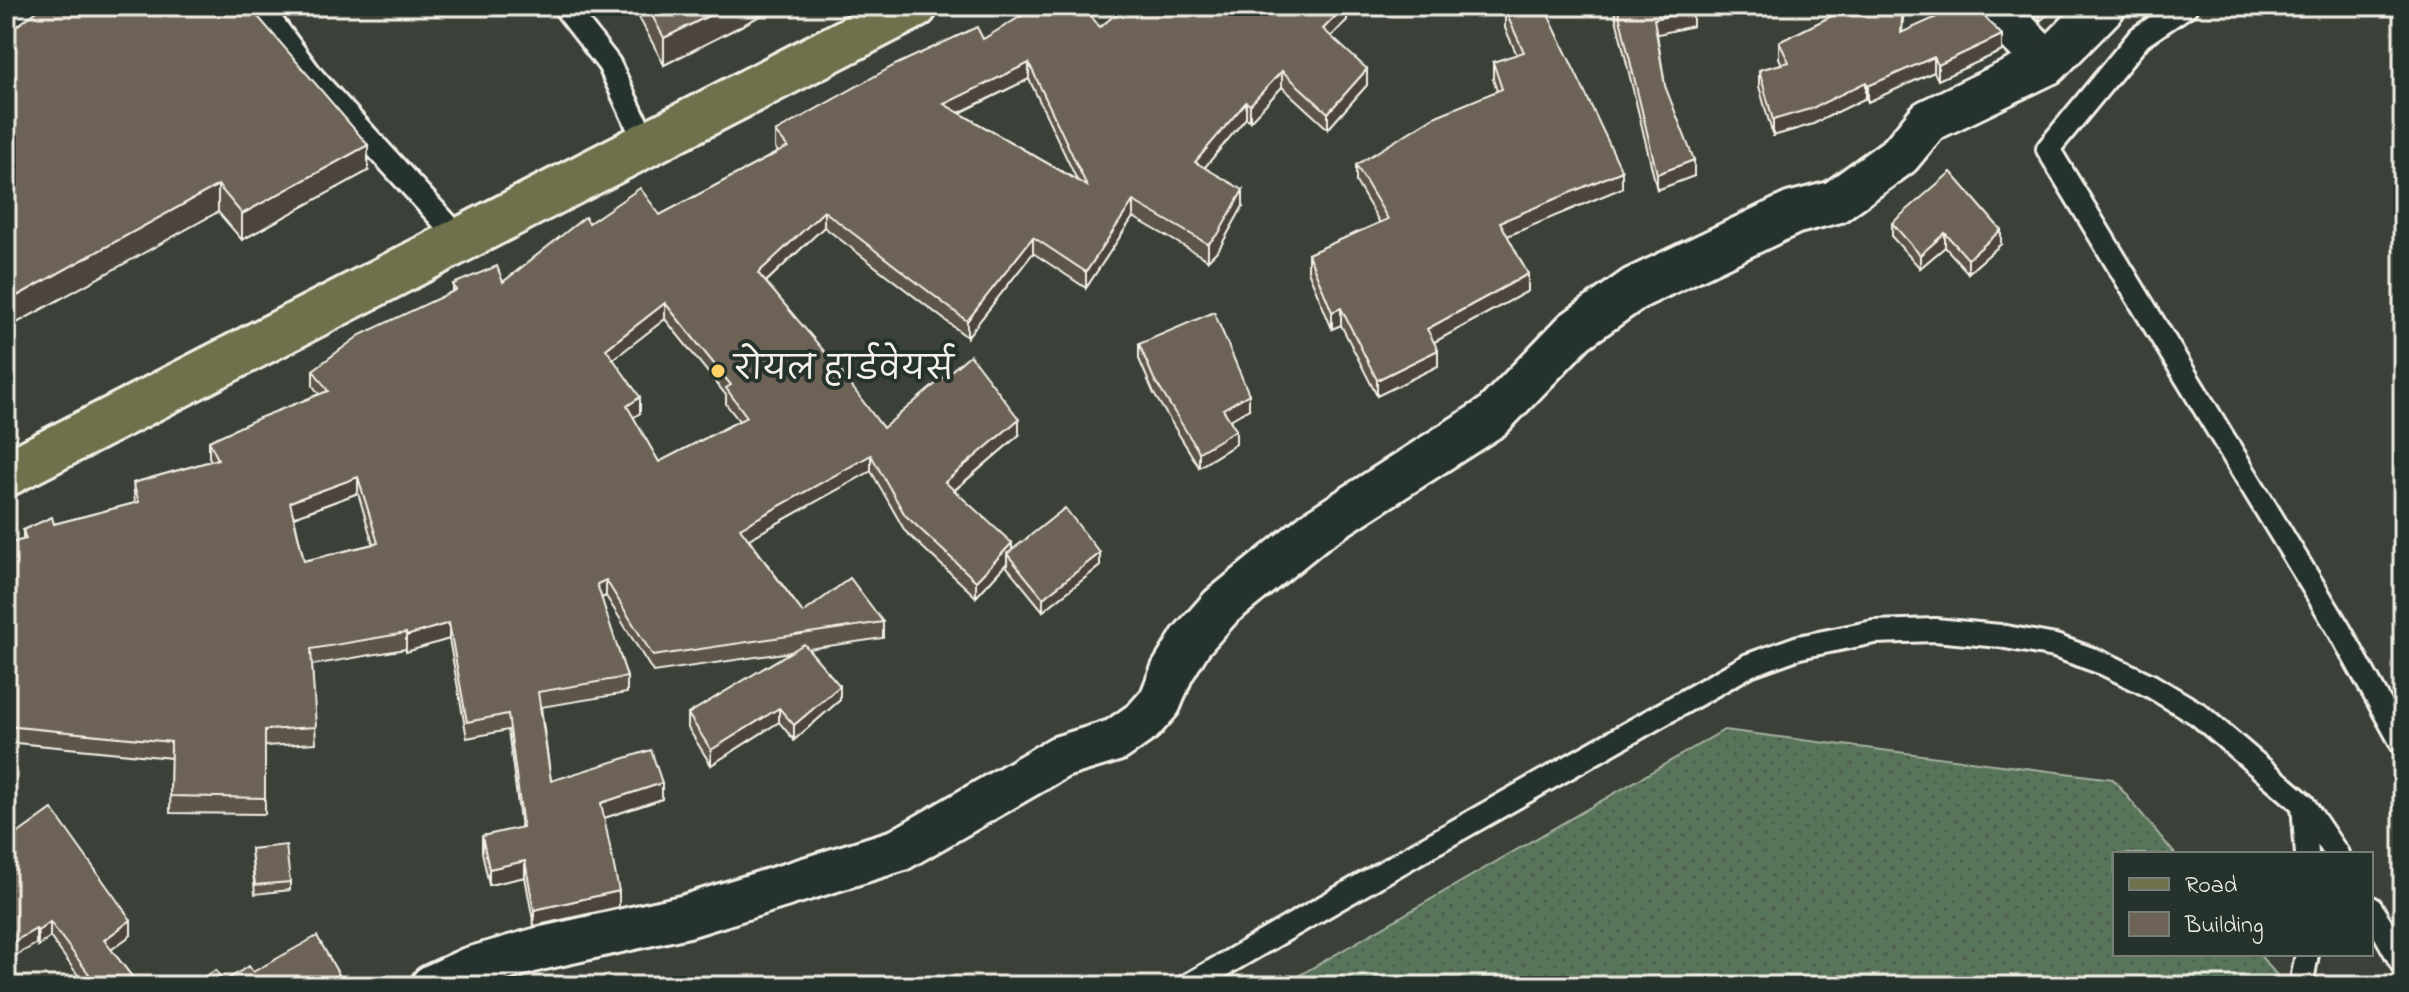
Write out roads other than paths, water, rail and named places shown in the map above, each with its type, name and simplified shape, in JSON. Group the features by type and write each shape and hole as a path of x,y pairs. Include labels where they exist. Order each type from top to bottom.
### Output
{"main road":[{"path":"6,474 915,6"}],"street":[{"path":"6,15 19,6"},
{"path":"1991,6 2048,63"},
{"path":"432,986 469,969 539,949 687,916 899,850 1060,757 1116,740 1143,721 1160,702 1172,672 1191,641 1221,607 1316,530 1492,417 1575,331 1634,289 1793,213 1835,202 1900,155 1928,121 2048,63 2104,6"}],"lane":[{"path":"260,6 313,78 461,240"},
{"path":"564,6 609,64 646,144"},
{"path":"2186,6 2140,37 2048,149 2340,631 2403,745"},
{"path":"1187,986 1749,665 1799,647 1874,632 1935,630 2000,636 2055,646 2105,664 2151,686 2198,714 2303,804 2336,852"},
{"path":"2303,804 2307,852"},
{"path":"2373,912 2403,965"},
{"path":"2301,986 2307,956"}],"place":[{"name":"रोयल हार्डवेयर्स","path":"718,371"}]}
